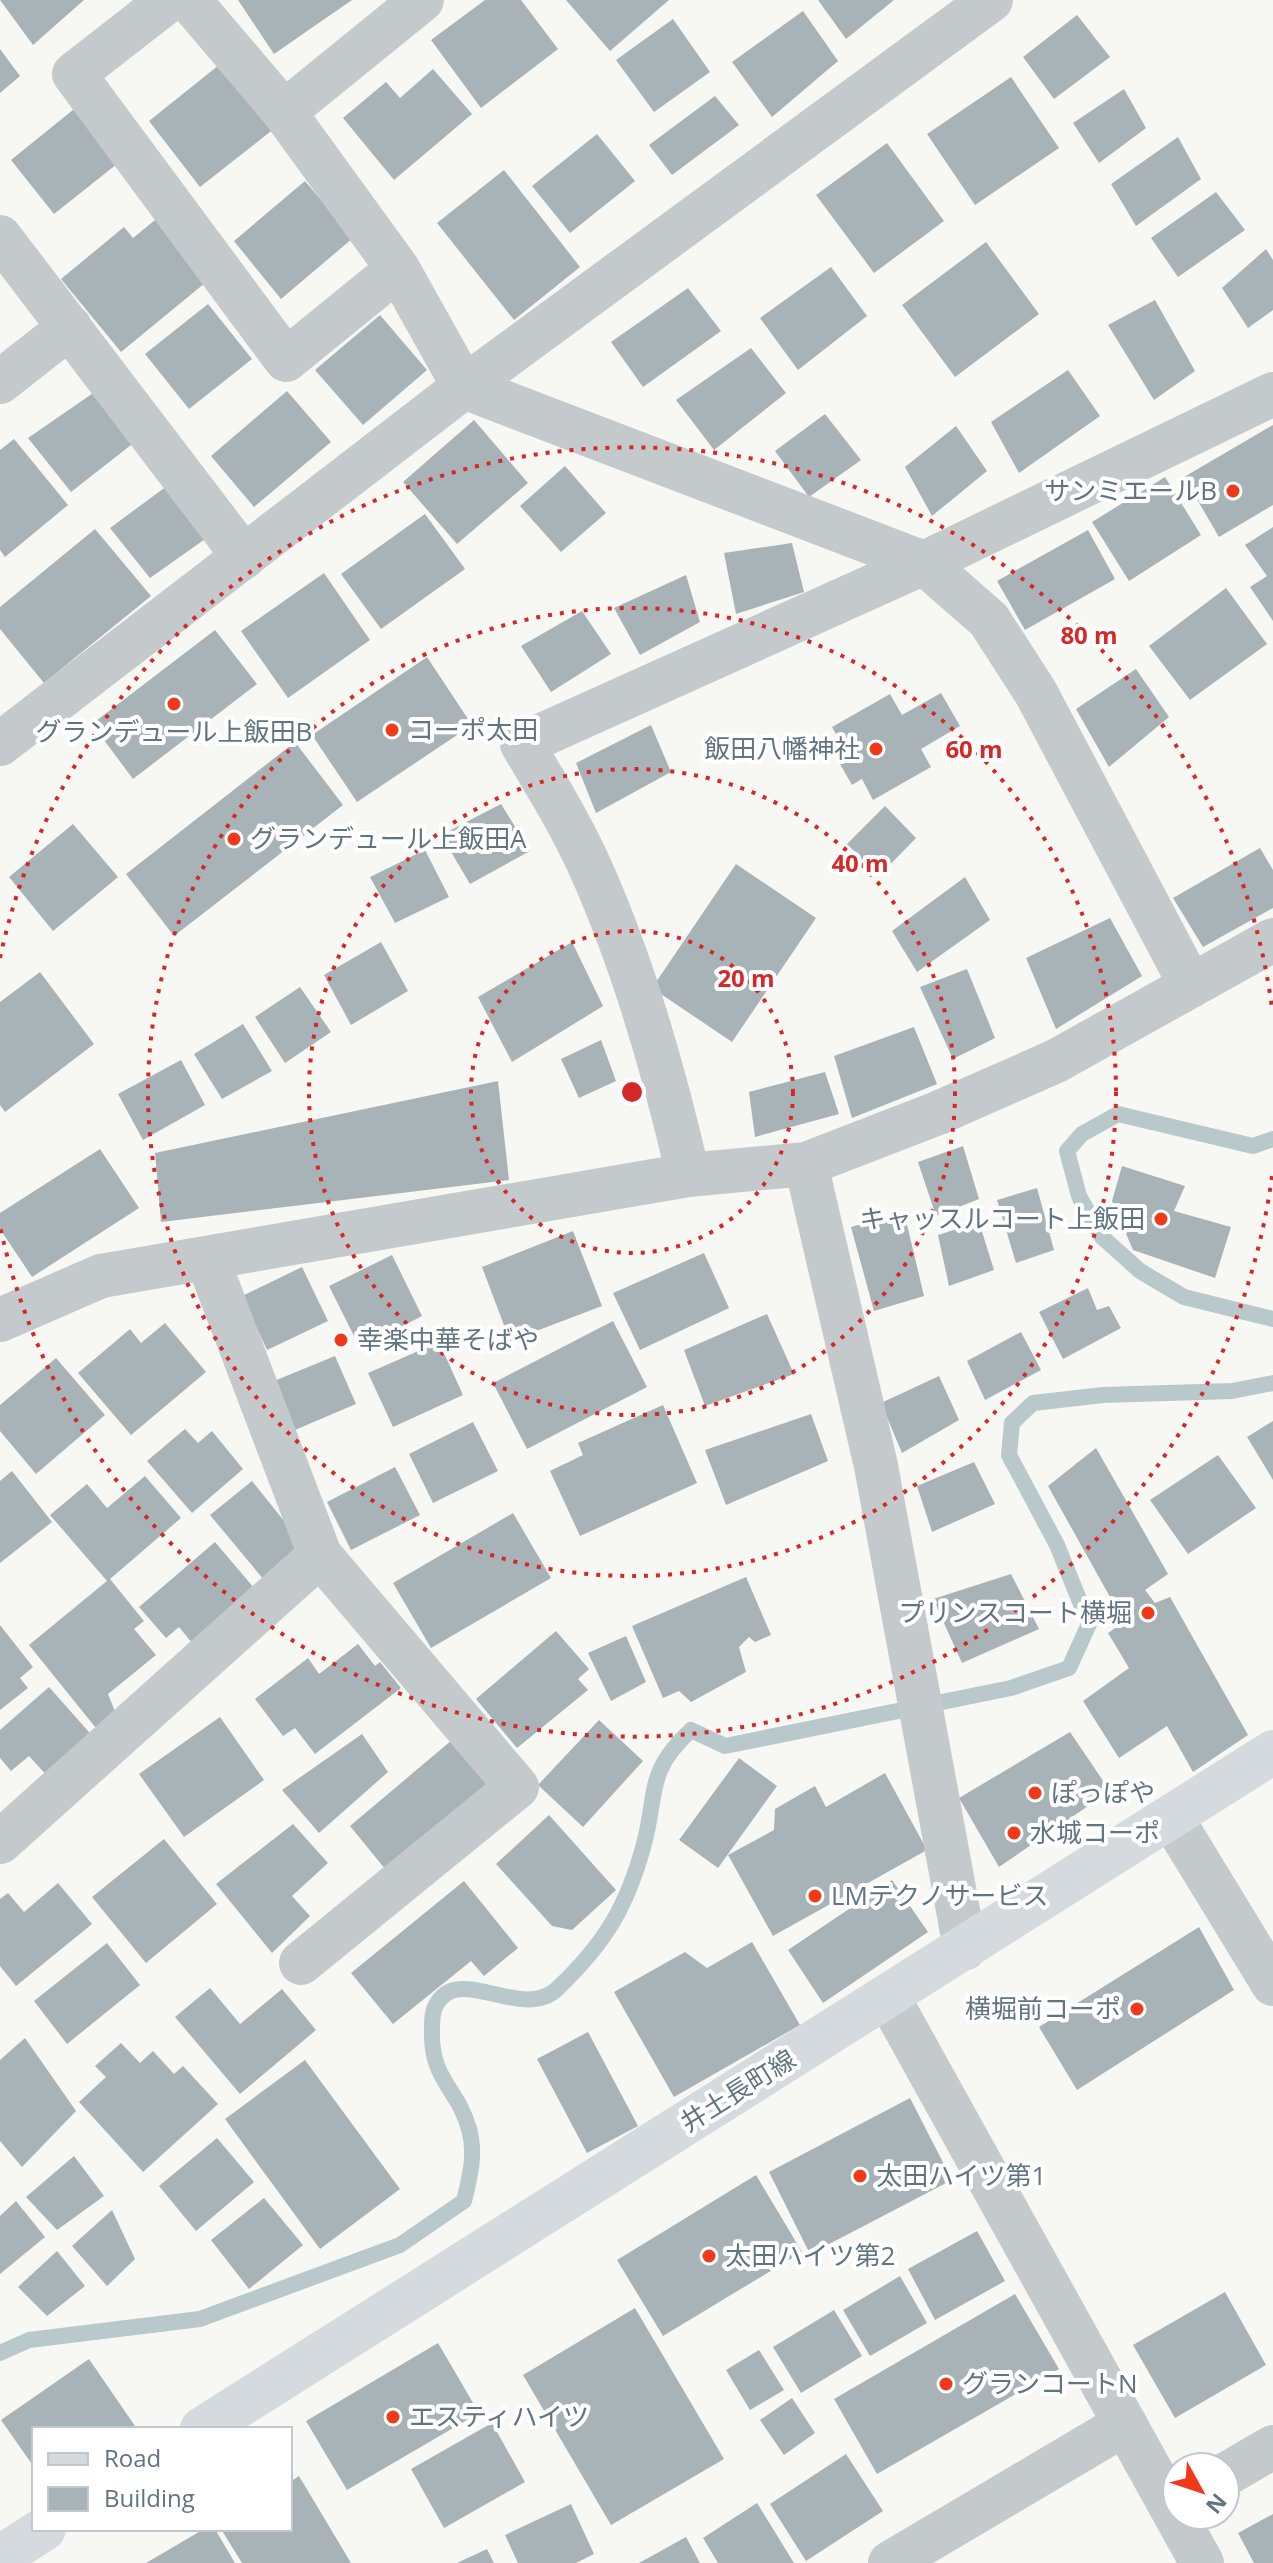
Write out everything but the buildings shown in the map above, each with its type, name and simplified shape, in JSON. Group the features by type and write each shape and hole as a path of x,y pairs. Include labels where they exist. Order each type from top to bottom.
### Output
{"main road":[{"name":"井土長町線","path":"205,2427 1273,1752"},
{"path":"0,2557 41,2531"}],"street":[{"path":"169,0 74,74 286,360 398,269"},
{"path":"189,0 284,112 398,269 464,387 924,563 989,620 1036,693 1191,986"},
{"path":"284,112 422,0"},
{"path":"0,744 464,387 991,0"},
{"path":"0,237 244,557"},
{"path":"0,382 70,327"},
{"path":"688,1175 666,1080 629,966 590,866 522,744 924,563 1273,394"},
{"path":"0,1320 101,1276 688,1175 806,1164 938,1113 1056,1061 1273,940"},
{"path":"806,1164 876,1466 965,1948"},
{"path":"207,1258 320,1555 517,1787 301,1963"},
{"path":"2,1835 320,1555"},
{"path":"1171,1817 1273,1984"},
{"path":"888,1997 1161,2484"},
{"path":"890,2563 1125,2424"},
{"path":"1241,2466 1273,2447"},
{"path":"1187,2531 1202,2563"}],"waterway":[{"path":"1273,1139 1253,1146 1118,1114 1082,1134 1067,1151 1079,1196 1102,1237 1140,1271 1184,1297 1273,1319"},
{"path":"0,2353 29,2340 200,2319 400,2245 464,2201 471,2165 471,2138 464,2115 435,2060 432,2017 436,2005 446,1993 460,1989 527,1999 544,1997 558,1988 589,1955 612,1923 630,1887 644,1844 660,1770 691,1730 725,1746 1011,1688 1069,1668 1089,1624 1057,1545 1009,1455 1012,1423 1033,1403 1103,1395 1232,1391 1273,1383"}],"place":[{"name":"サンミエールB","path":"1233,491"},
{"name":"グランデュール上飯田B","path":"174,704"},
{"name":"コーポ太田","path":"392,730"},
{"name":"飯田八幡神社","path":"876,749"},
{"name":"グランデュール上飯田A","path":"234,839"},
{"name":"キャッスルコート上飯田","path":"1161,1219"},
{"name":"幸楽中華そばや","path":"341,1340"},
{"name":"プリンスコート横堀","path":"1148,1613"},
{"name":"ぽっぽや","path":"1035,1793"},
{"name":"水城コーポ","path":"1014,1833"},
{"name":"LMテクノサービス","path":"815,1896"},
{"name":"横堀前コーポ","path":"1137,2009"},
{"name":"太田ハイツ第1","path":"860,2176"},
{"name":"太田ハイツ第2","path":"709,2256"},
{"name":"グランコートN","path":"946,2384"},
{"name":"エスティハイツ","path":"393,2417"}]}
